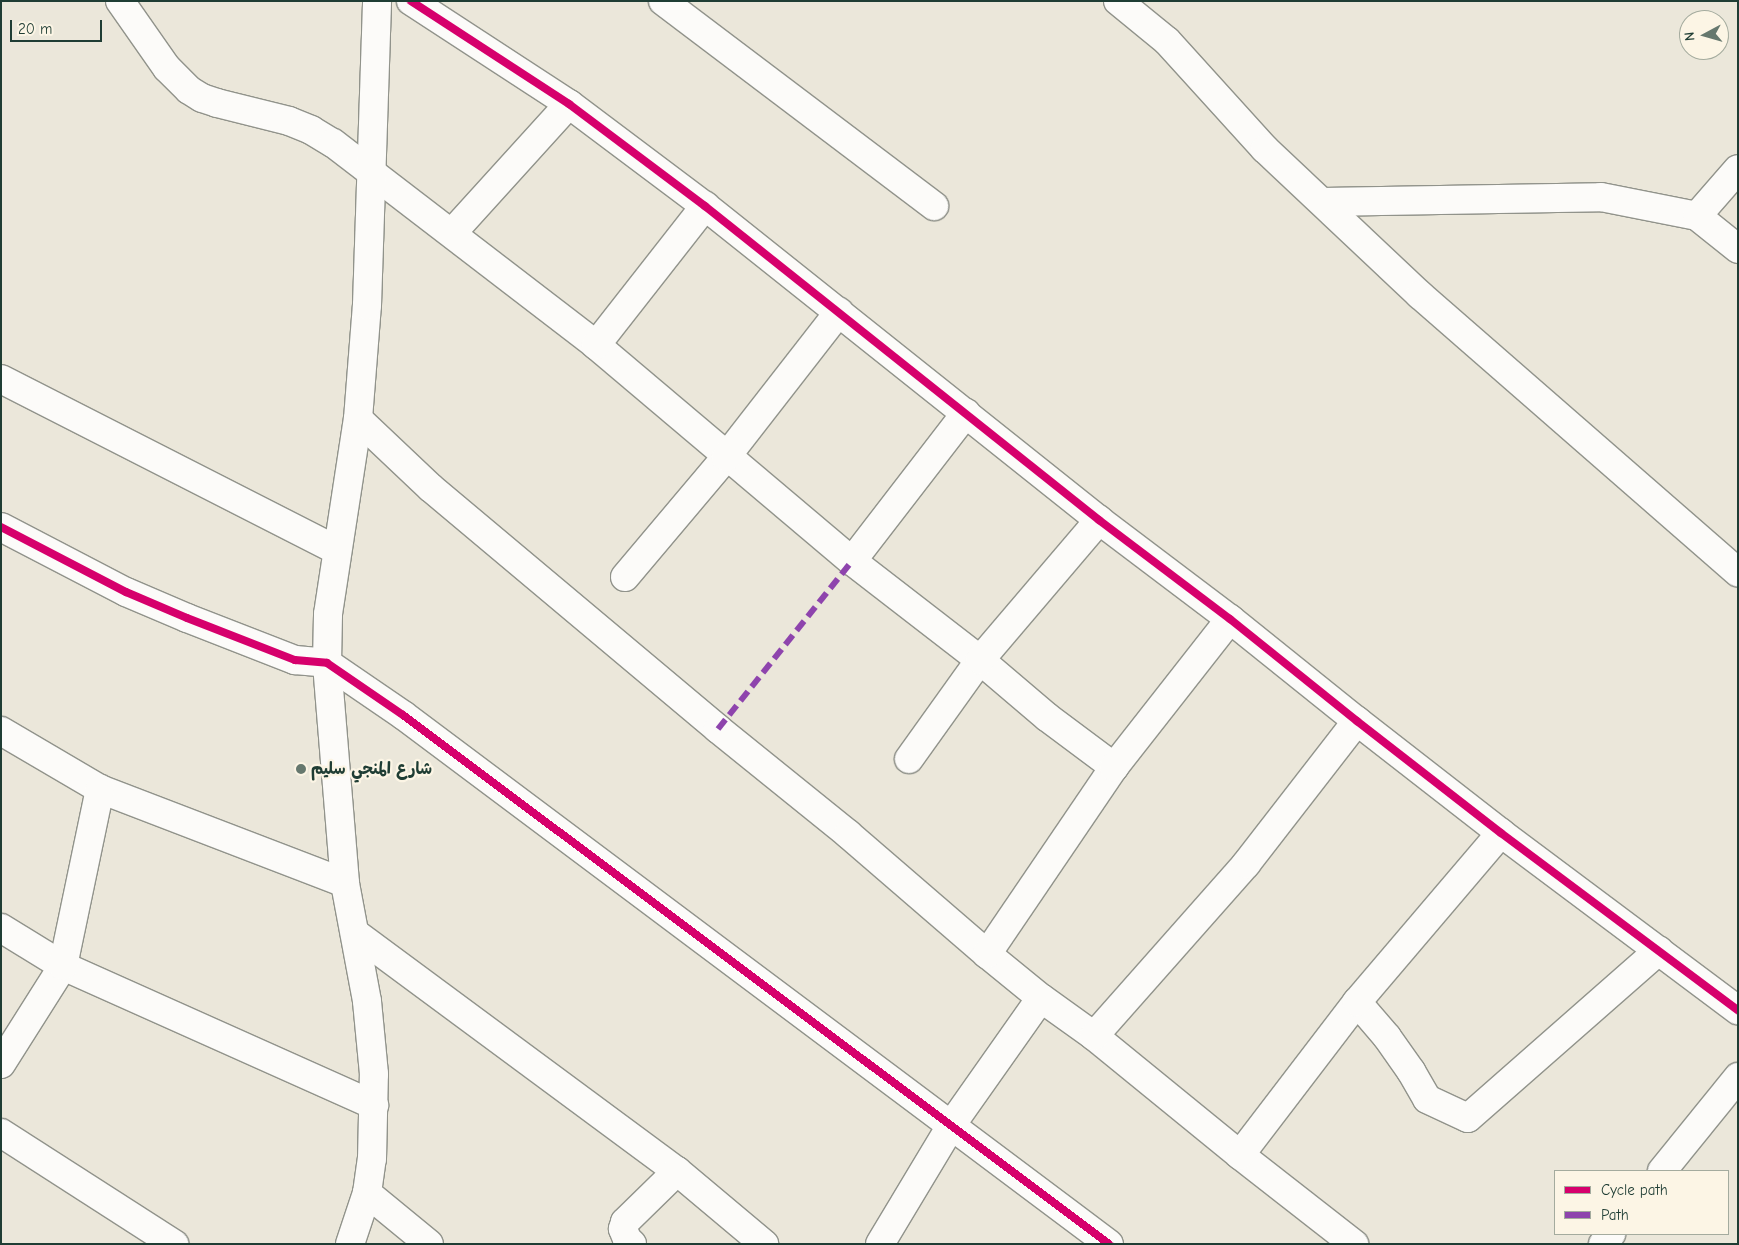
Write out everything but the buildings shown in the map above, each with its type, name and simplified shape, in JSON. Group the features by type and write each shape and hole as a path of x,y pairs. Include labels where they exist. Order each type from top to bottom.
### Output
{"street":[{"path":"120,1 167,68 190,90 202,98 217,103 289,121 311,130 372,172 596,345 726,457 852,561 980,660 1047,717 1114,767"},
{"path":"350,1244 367,1193 372,1159 374,1074 367,1001 345,883 327,663 328,614 358,419 367,305 377,1"},
{"path":"411,1 569,104 705,206 966,412 1099,520 1230,620 1357,722 1501,833 1738,1010"},
{"path":"663,1 934,206"},
{"path":"1118,1 1167,42 1265,149 1420,295 1738,572"},
{"path":"452,233 569,104"},
{"path":"1697,216 1738,169"},
{"path":"1323,202 1602,197 1697,216 1738,249"},
{"path":"596,345 705,206"},
{"path":"625,577 726,457 838,312"},
{"path":"1,379 337,550"},
{"path":"852,561 966,412"},
{"path":"358,419 431,488 718,729 848,834 987,954 1041,998 1094,1036 1240,1155 1354,1244"},
{"path":"909,759 980,660 1099,520"},
{"path":"1,527 126,592 187,618 295,660 327,663 403,715 952,1124 1109,1244"},
{"path":"987,954 1114,767 1230,620"},
{"path":"1094,1036 1246,864 1357,722"},
{"path":"1,731 100,790 345,883"},
{"path":"1,1064 63,966 100,790"},
{"path":"1240,1155 1357,1002 1501,833"},
{"path":"1,928 63,966 374,1105"},
{"path":"355,933 677,1171 764,1244"},
{"path":"1357,1002 1387,1037 1411,1071 1427,1099 1468,1118 1659,950"},
{"path":"880,1244 952,1124 1041,998"},
{"path":"1663,1170 1738,1077"},
{"path":"1,1133 174,1244"},
{"path":"632,1244 627,1239 623,1229 625,1222 677,1171"},
{"path":"367,1193 429,1244"}],"marked path":[{"path":"718,729 852,561"}],"cycle path":[{"path":"411,1 569,104 705,206 1099,520 1230,619 1357,721 1501,833 1738,1010"},
{"path":"1,527 126,592 187,618 295,660 327,663 403,715 1109,1244"}],"place":[{"name":"شارع المنجي سليم","path":"301,769"}]}
